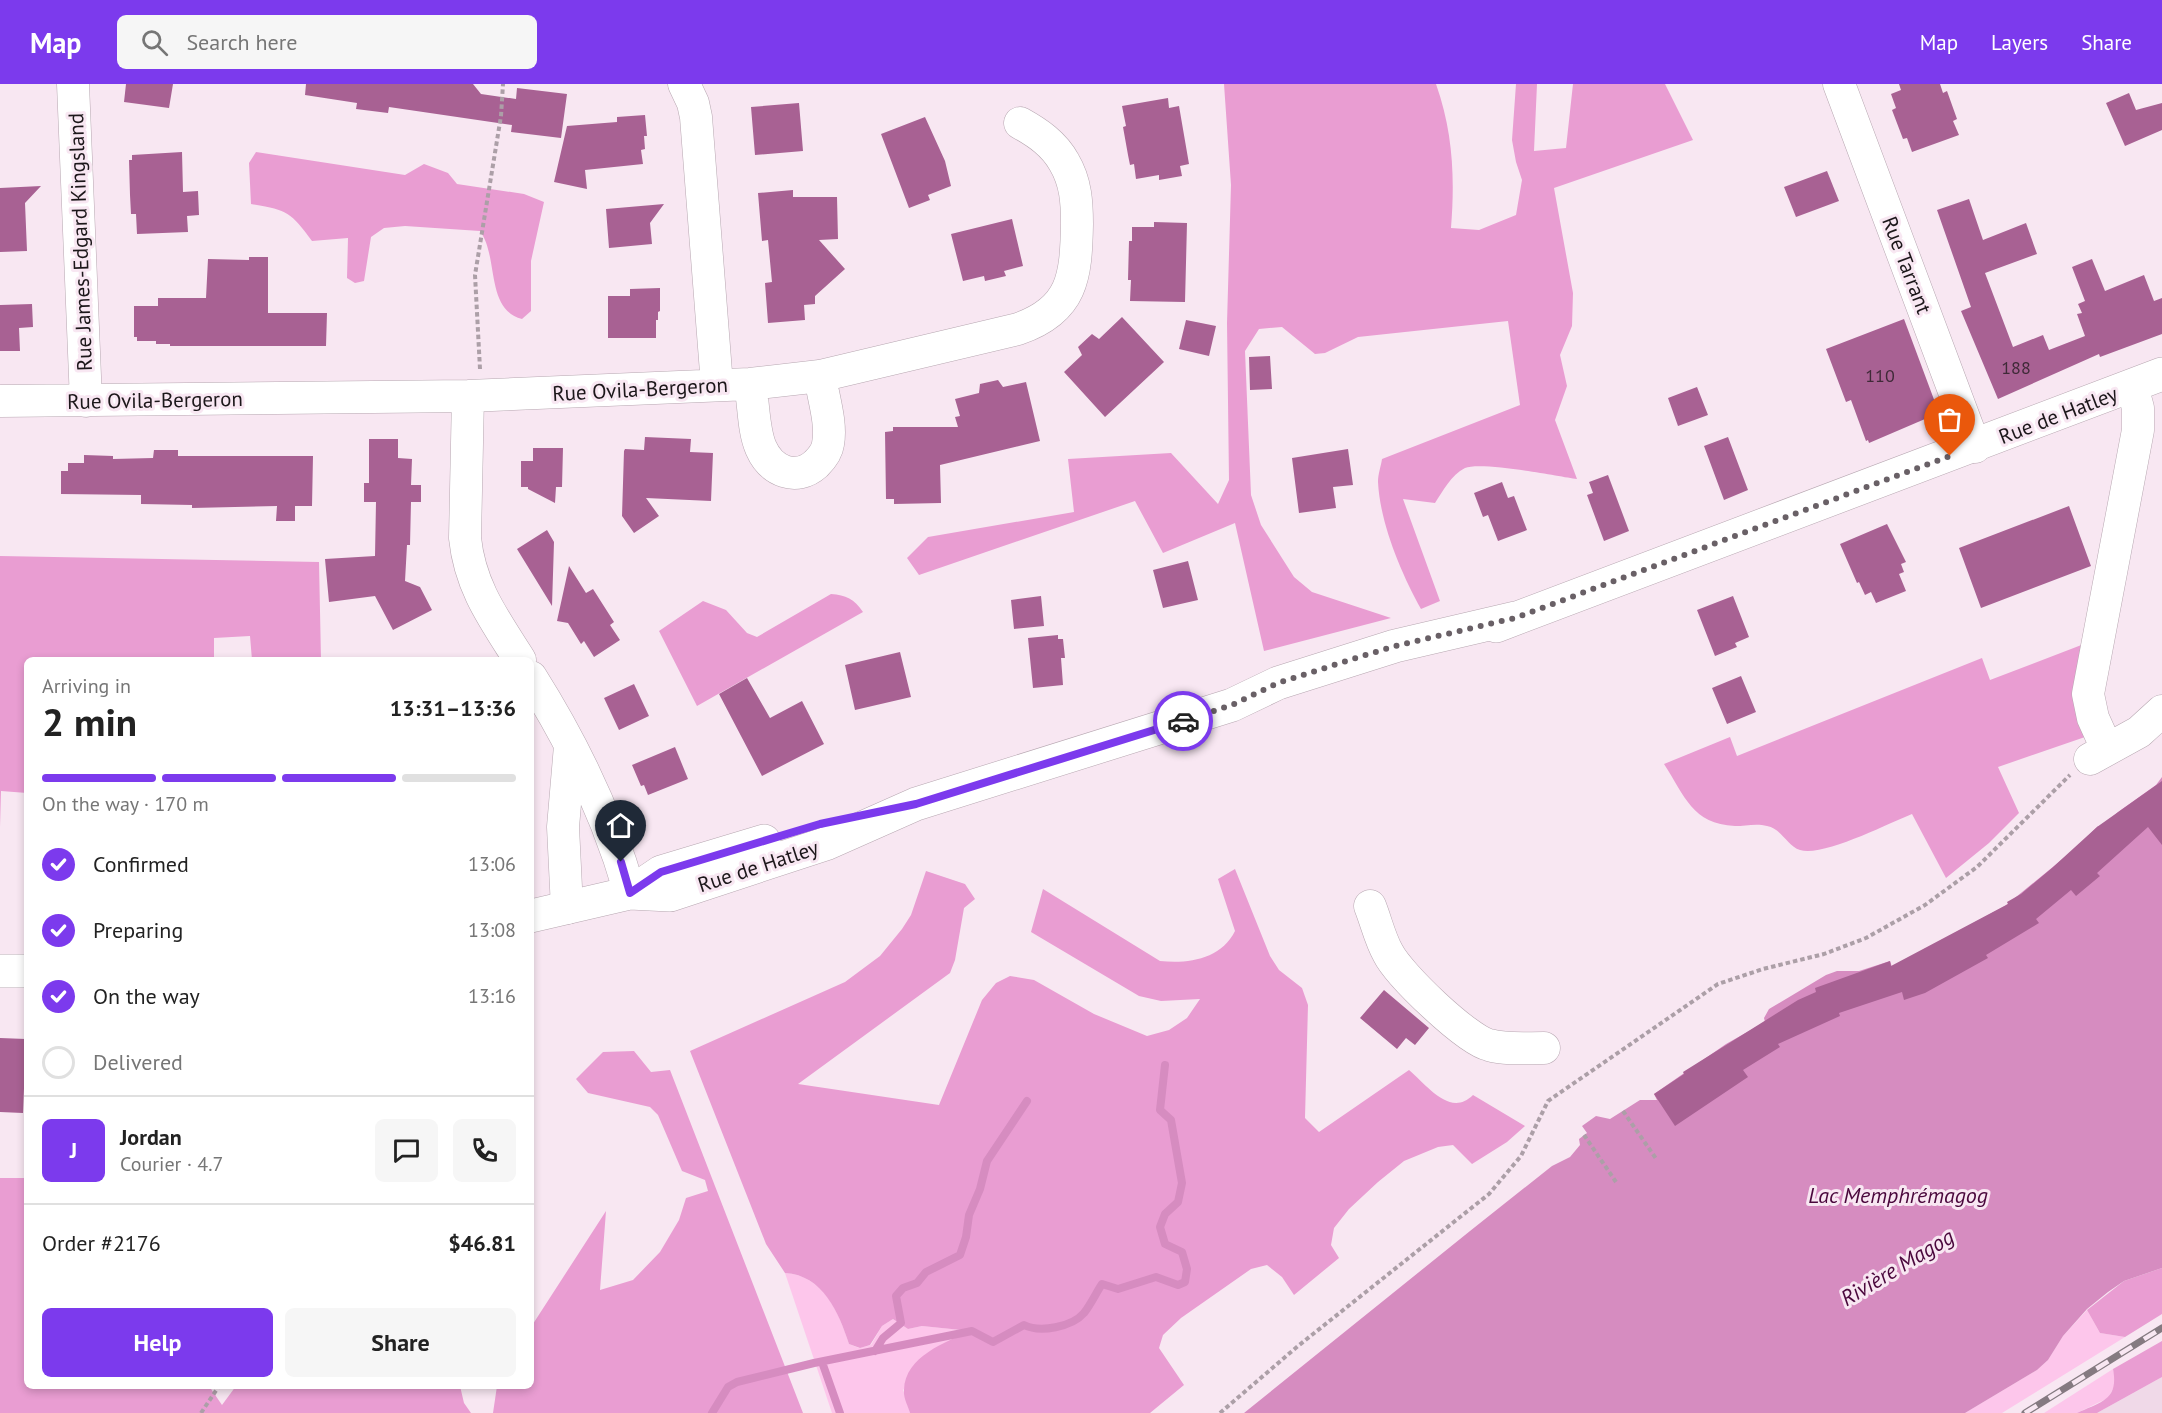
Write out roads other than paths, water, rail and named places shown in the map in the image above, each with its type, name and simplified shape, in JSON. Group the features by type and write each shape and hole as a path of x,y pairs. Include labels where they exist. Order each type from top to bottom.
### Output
{"main road":[{"name":"Rue de Hatley","path":"534,915 630,893 670,895 828,843 916,804 1232,705 1278,683 1395,646 1515,618 1975,447 2162,374"},
{"path":"0,971 24,972"}],"street":[{"name":"Rue James-Edgard Kingsland","path":"73,84 86,401"},
{"path":"684,84 693,103 696,117 717,385"},
{"name":"Rue Tarrant","path":"1839,84 1975,447"},
{"name":"Rue Ovila-Bergeron","path":"0,401 474,396 750,384 820,376 1018,329 1048,315 1069,289 1075,273 1077,200 1072,180 1053,146 1038,133 1020,123"},
{"path":"750,384 760,446 766,456 777,468 791,474 804,473 822,458 828,447 829,435 820,376"},
{"path":"2132,386 2138,408 2138,430 2088,694 2098,754 2139,732 2162,711"},
{"path":"474,396 465,538 467,556 478,593 518,657"},
{"path":"534,682 553,712 599,803 611,832 630,893"},
{"path":"567,908 563,827 570,746"},
{"path":"1370,906 1388,953 1399,970 1469,1036 1487,1045 1507,1048 1544,1048"}],"water":[{"name":"Lac Memphrémagog","path":"2162,777 2162,1268 2124,1281 2087,1309 2063,1336 2048,1360 2037,1370 1965,1413 1244,1413 1552,1166 1570,1157 1580,1145 1579,1139 1587,1133 1582,1126 1596,1116 1610,1119 1640,1100 1657,1100 1654,1094 1726,1044 1765,1022 1764,1018 1769,1009 1826,975 1837,971 1859,971 1890,961 1892,967 2005,906 2076,848 2098,826 2101,828 2118,812 2156,785"}],"waterway":[{"path":"712,1413 728,1387 737,1382 814,1363 972,1331 993,1342 1024,1325 1047,1328 1072,1322 1084,1313 1102,1284 1118,1289 1156,1277 1178,1285 1185,1282 1187,1269 1182,1252 1165,1244 1160,1227 1165,1214 1178,1202 1182,1183 1171,1120 1160,1110 1165,1065"},
{"path":"875,1351 883,1338 901,1323 896,1296 903,1288 917,1283 926,1272 960,1255 966,1237 969,1215 980,1189 987,1161 1027,1101"},
{"path":"822,1362 840,1413"}],"railway":[{"path":"2025,1413 2162,1328"}],"water label":[{"name":"Rivière Magog","path":"1897,1267"}]}
